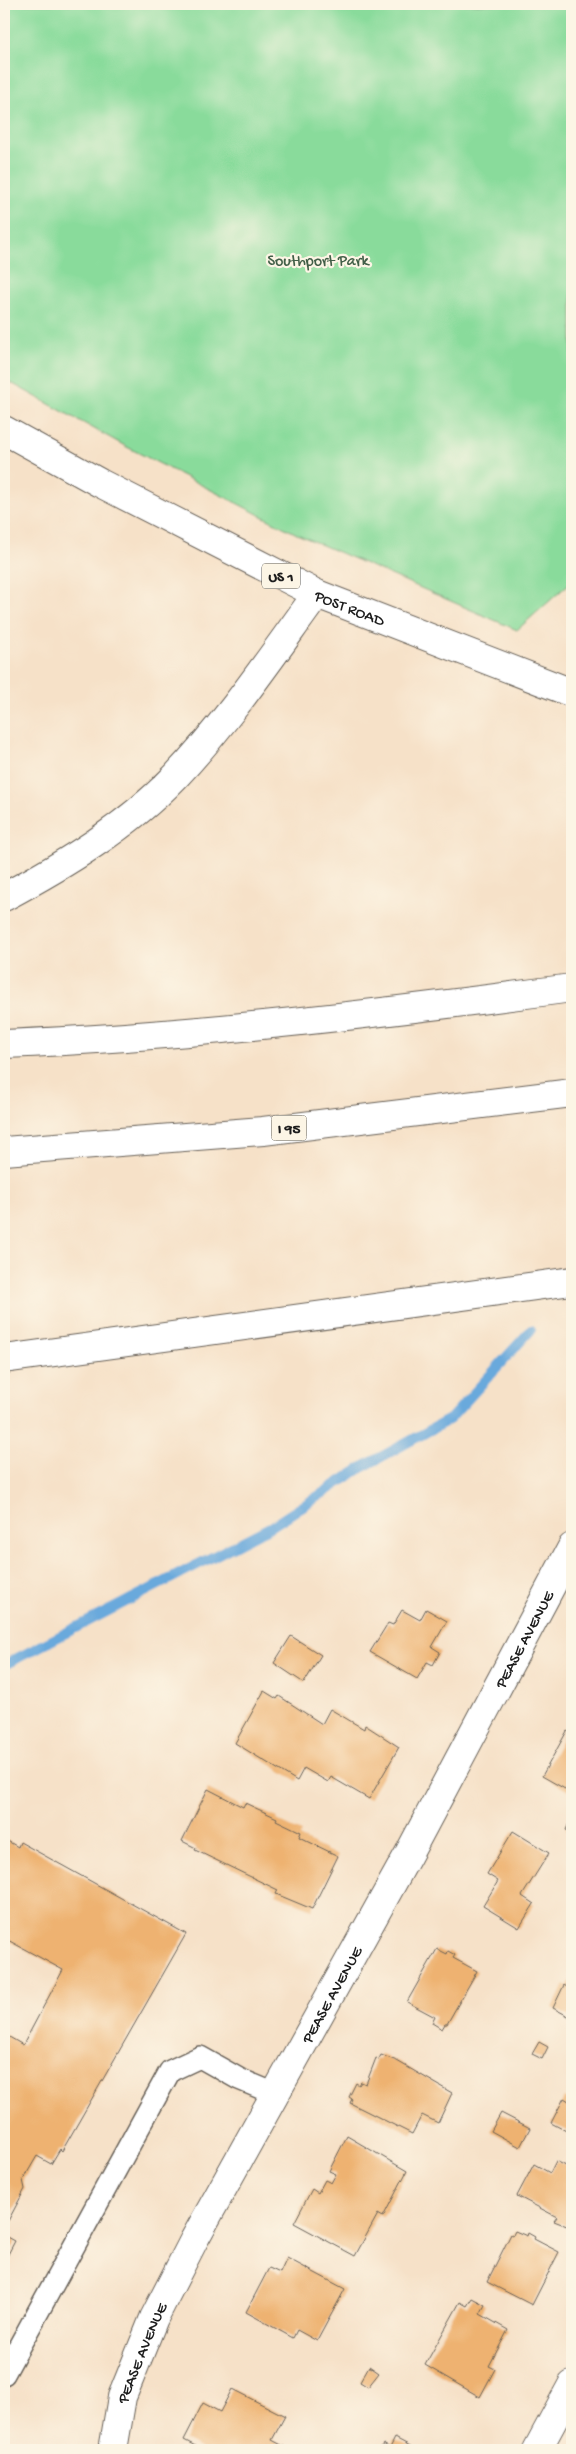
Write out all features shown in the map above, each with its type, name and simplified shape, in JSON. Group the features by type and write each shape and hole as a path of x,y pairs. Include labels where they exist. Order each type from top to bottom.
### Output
{"main road":[{"name":"POST ROAD","path":"4,430 100,483 317,594 572,693"},
{"path":"4,897 82,852 126,820 173,779 217,730 317,594"},
{"path":"4,1044 200,1032 336,1018 572,988"},
{"name":"I 95","path":"4,1151 264,1131 572,1093"},
{"path":"4,1359 572,1281"},
{"name":"PEASE AVENUE","path":"113,2450 122,2397 154,2318 275,2094 408,1855 572,1547"},
{"path":"537,2450 572,2385"}],"lane":[{"path":"4,2374 170,2071 200,2057 239,2079 275,2094"}],"green space":[{"name":"Southport Park","path":"4,4 572,4 572,581 517,630 297,534 125,446 4,379"}],"building":[{"path":"426,1609 447,1621 432,1647 440,1652 433,1665 427,1662 417,1679 370,1652 388,1623 393,1625 402,1610 420,1620"},
{"path":"291,1636 321,1655 304,1683 274,1663"},
{"path":"264,1691 277,1699 279,1696 322,1724 330,1709 364,1729 365,1725 399,1747 369,1799 331,1777 328,1782 304,1768 297,1781 235,1743"},
{"path":"567,1731 572,1734 572,1793 542,1776"},
{"path":"208,1789 243,1807 245,1803 277,1818 276,1820 301,1832 299,1837 338,1856 312,1909 276,1894 278,1890 195,1850 196,1848 182,1841"},
{"path":"572,1816 572,1833 566,1830"},
{"path":"513,1831 549,1853 522,1896 534,1904 519,1928 483,1906 498,1881 487,1874"},
{"path":"4,1839 18,1847 20,1842 186,1934 62,2151 60,2149 51,2164 37,2156 23,2180 25,2189 8,2221 4,2222 4,2034 23,2045 63,1970 4,1938"},
{"path":"437,1949 447,1954 448,1951 455,1955 453,1958 477,1971 447,2024 442,2029 432,2023 435,2017 407,2002"},
{"path":"572,1977 572,2018 553,2008 564,1985 567,1987"},
{"path":"539,2042 548,2047 542,2059 532,2054"},
{"path":"381,2055 397,2061 452,2093 438,2123 422,2115 412,2134 350,2103 352,2099 349,2097 356,2083 359,2085 361,2082 366,2084 376,2058 379,2059"},
{"path":"564,2098 572,2103 572,2134 551,2123"},
{"path":"501,2113 530,2128 520,2147 491,2131"},
{"path":"347,2136 407,2171 383,2217 378,2214 355,2256 294,2223 312,2189 318,2193 325,2180 331,2183 336,2174 329,2171"},
{"path":"556,2161 572,2169 572,2228 554,2221 557,2217 517,2196 534,2164 550,2173"},
{"path":"515,2231 527,2236 528,2233 535,2237 534,2239 559,2252 532,2305 487,2282 511,2234 513,2235"},
{"path":"4,2235 15,2241 4,2262"},
{"path":"287,2258 345,2289 317,2341 297,2330 293,2338 246,2312 269,2268 280,2273"},
{"path":"472,2298 485,2305 480,2314 508,2330 489,2366 495,2369 480,2397 425,2365 460,2302 467,2306"},
{"path":"369,2366 379,2373 368,2387 360,2382"},
{"path":"232,2389 285,2416 272,2440 291,2450 203,2450 184,2440 203,2403 220,2412"},
{"path":"395,2438 418,2450 380,2450 383,2444 390,2448"}],"waterway":[{"path":"4,1665 272,1526 363,1467 450,1419 531,1330"}]}
